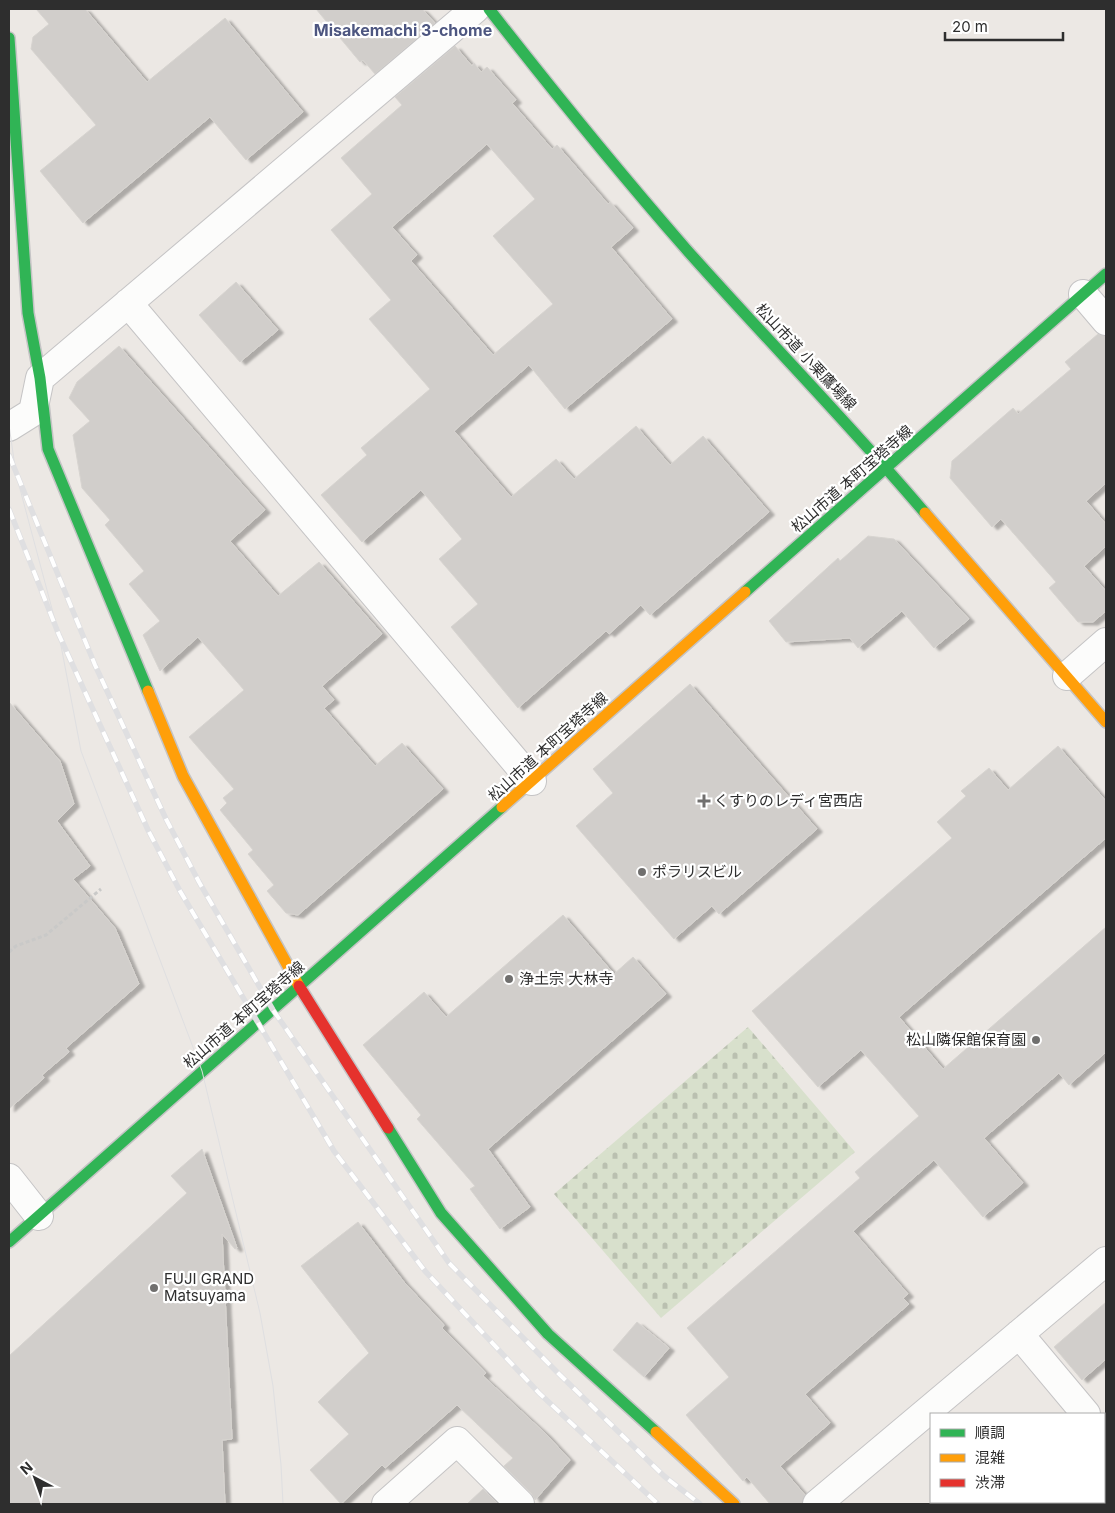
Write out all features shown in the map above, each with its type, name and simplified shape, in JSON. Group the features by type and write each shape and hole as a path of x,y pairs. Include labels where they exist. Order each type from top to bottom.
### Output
{"street":[{"path":"9,427 33,412 40,378 475,9"},
{"name":"松山市道 小栗鷹場線","path":"489,9 586,133 681,243 888,468 1106,722"},
{"path":"9,38 28,313 40,378 48,449 183,776 300,988 441,1213 548,1334 734,1504"},
{"name":"松山市道 本町宝塔寺線","path":"9,1242 300,988 1106,274"},
{"path":"1083,294 1106,321"},
{"path":"128,303 532,781"},
{"path":"1067,676 1106,642"},
{"path":"9,1178 39,1216"},
{"path":"817,1504 1106,1261"},
{"path":"1019,1334 1085,1413"},
{"path":"386,1504 457,1440 520,1504"}],"path":[{"path":"9,952 16,946 46,935 101,889"}],"green space":[{"path":"748,1027 855,1152 661,1318 554,1194"}],"building":[{"path":"36,9 85,9 147,82 225,18 303,112 246,160 210,117 83,223 40,171 96,125 31,49 33,37 49,24"},
{"path":"316,9 422,9 435,23 375,74 363,60 360,62"},
{"path":"455,46 472,66 474,63 481,72 487,67 516,100 512,103 552,149 557,145 608,204 610,202 633,228 611,247 672,319 565,409 529,365 454,431 511,497 556,459 574,479 636,426 670,465 703,436 769,512 650,615 641,605 609,634 606,631 518,708 451,627 478,604 439,559 462,539 421,490 362,542 321,495 367,455 361,448 430,389 369,319 391,300 331,230 372,194 341,158 402,105 395,97","holes":["487,144 535,199 493,236 553,304 493,355 411,261 417,255 392,227"]},
{"path":"236,282 278,330 240,362 199,315"},
{"path":"1098,334 1106,336 1106,483 1086,501 1106,524 1106,546 1084,566 1106,591 1106,611 1093,622 1078,622 1049,588 1056,582 1001,519 992,527 950,478 952,461 1013,408 1018,414 1071,369 1065,362"},
{"path":"119,346 265,510 230,541 278,596 319,562 382,634 322,686 334,700 324,708 375,766 402,743 443,789 298,915 286,913 267,891 274,885 248,854 253,850 220,810 227,803 223,798 234,789 189,737 244,690 198,637 160,671 143,635 160,621 129,584 144,571 105,525 110,520 82,488 73,435 90,421 69,398 77,382"},
{"path":"868,536 894,539 969,619 934,648 902,611 858,648 850,638 786,642 769,621 838,558 840,561"},
{"path":"690,684 817,829 719,914 712,906 674,939 576,826 613,793 593,769"},
{"path":"9,702 60,761 74,804 57,821 90,866 73,879 115,928 139,984 66,1048 69,1052 42,1075 44,1078 9,1109"},
{"path":"1058,746 1106,801 1106,838 899,1017 943,1069 1106,927 1106,1052 1069,1085 1059,1073 984,1138 1023,1183 983,1217 934,1160 853,1231 908,1294 903,1298 909,1304 805,1394 830,1423 780,1466 805,1495 802,1504 770,1504 747,1477 743,1481 686,1415 729,1377 687,1328 860,1178 855,1172 919,1116 861,1050 818,1087 752,1011 952,838 937,822 966,796 961,791 989,768 1008,790"},
{"path":"563,915 614,974 633,957 666,994 488,1149 530,1207 500,1229 470,1189 475,1186 417,1119 421,1115 363,1045 424,992 446,1017"},
{"name":"FUJI GRAND Matsuyama","path":"202,1149 237,1248 235,1249 222,1234 232,1439 222,1440 225,1504 9,1504 9,1356 187,1193 171,1176"},
{"path":"358,1222 404,1282 444,1325 442,1328 486,1373 483,1376 546,1434 570,1460 535,1500 531,1493 504,1466 513,1458 457,1405 385,1468 382,1465 341,1504 310,1470 349,1434 318,1402 369,1353 301,1266"},
{"path":"1106,1302 1106,1359 1082,1380 1054,1347"},
{"path":"637,1322 669,1348 644,1377 613,1350"},
{"path":"483,1489 498,1504 467,1504"}],"tram line":[{"path":"9,425 16,474 59,635 81,751 202,1071 260,1313 273,1386 283,1504"}],"railway":[{"path":"9,455 95,665 166,819 199,882 273,1010 449,1263 664,1476 700,1504"},
{"path":"9,509 59,635 148,830 180,891 334,1151 425,1271 539,1393 658,1504"}],"traffic: fast":[{"path":"489,9 586,130 686,249 925,513"},
{"path":"9,38 28,313 40,378 48,449 148,691"},
{"path":"745,592 1106,274"},
{"path":"9,1242 502,807"},
{"path":"388,1128 441,1213 548,1334 656,1432"}],"traffic: slow":[{"path":"925,513 1106,722"},
{"path":"502,807 745,592"},
{"path":"148,691 183,776 299,986"},
{"path":"656,1432 734,1504"}],"traffic: jam":[{"path":"299,986 388,1128"}],"place":[{"name":"くすりのレディ宮西店","path":"704,801"},
{"name":"ポラリスビル","path":"642,872"},
{"name":"浄土宗 大林寺","path":"509,979"},
{"name":"松山隣保館保育園","path":"1036,1040"},
{"name":"FUJI GRAND Matsuyama","path":"154,1288"}],"district":[{"name":"Misakemachi 3-chome","path":"403,30"}]}
